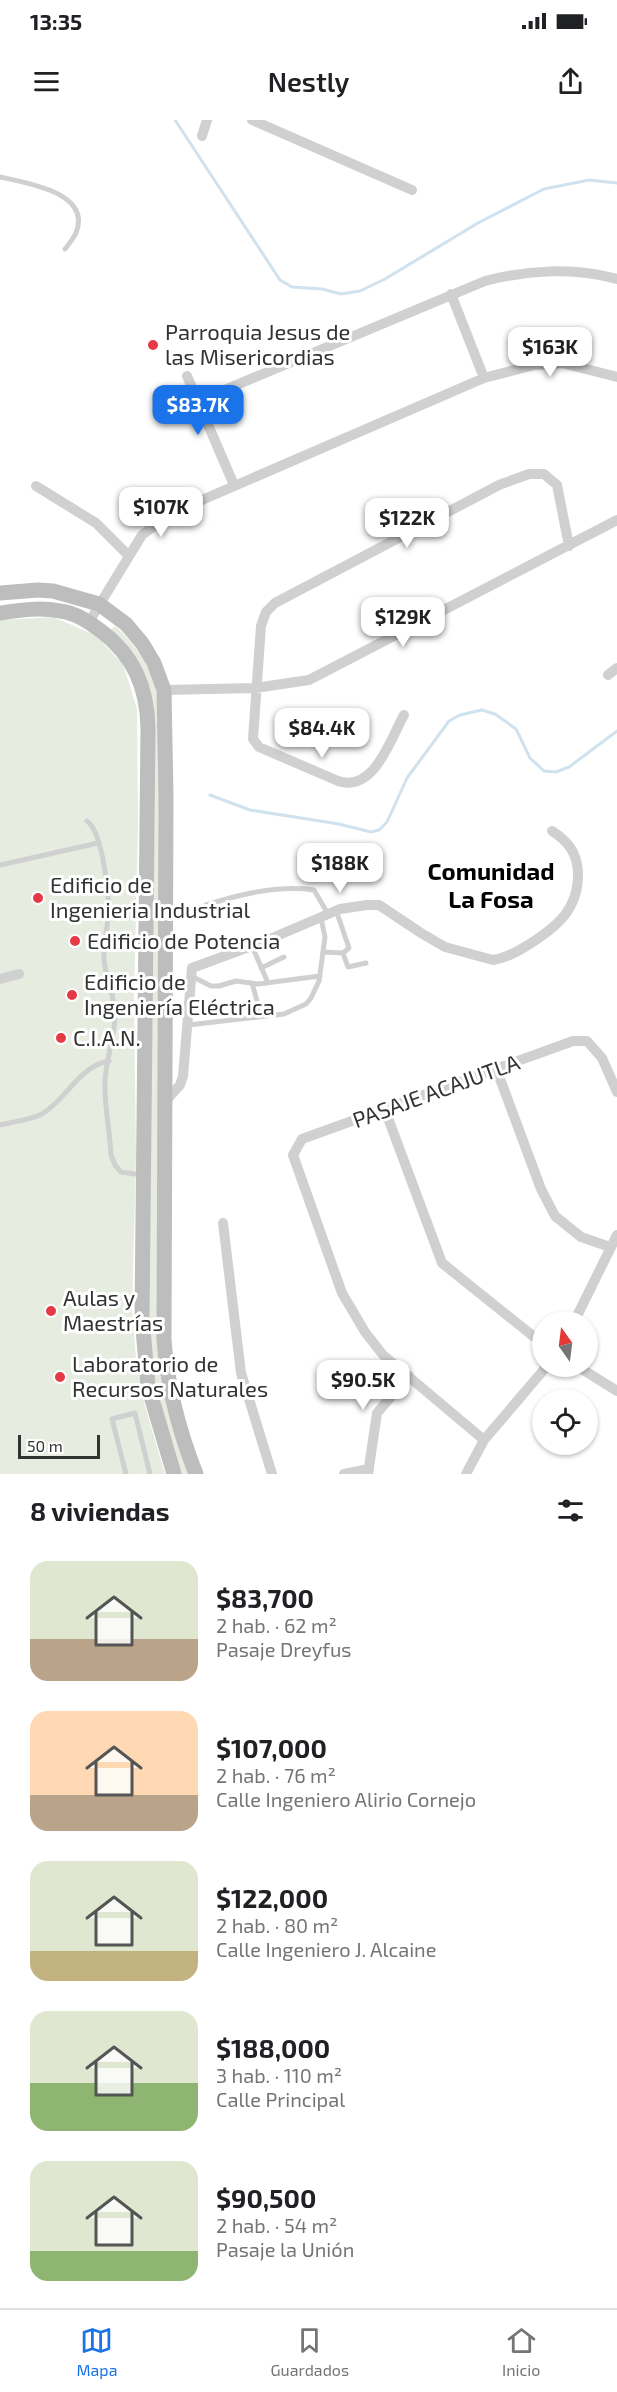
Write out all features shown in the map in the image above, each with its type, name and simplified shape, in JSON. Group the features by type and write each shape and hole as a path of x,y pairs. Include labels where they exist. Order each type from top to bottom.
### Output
{"main road":[{"path":"0,593 53,591 99,604 126,624 141,643 154,663 164,690 166,797 164,1348 174,1404 196,1474"},
{"path":"0,614 34,609 58,610 89,622 126,654 140,678 146,699 148,728 141,1295 148,1386 174,1474"}],"street":[{"path":"202,136 207,120"},
{"path":"252,120 412,190"},
{"path":"198,401 485,281 537,272 588,273 617,279"},
{"path":"451,294 484,378"},
{"path":"89,622 142,535 172,513 484,378 534,365 562,363 617,377"},
{"path":"187,376 234,485"},
{"path":"404,715 375,768 365,778 348,785 259,747 254,742 255,688 261,626 266,612 274,603 499,485 529,474 544,474 557,485 569,546"},
{"path":"36,486 96,523 129,556"},
{"path":"164,690 255,688 309,680 617,520"},
{"path":"608,675 617,668"},
{"path":"164,1103 180,1085 183,1076 192,968 356,905 379,905 435,942 493,960 499,959 516,952 542,936 561,919 577,894 578,867 572,848 566,840 552,831"},
{"path":"0,979 19,974"},
{"name":"PASAJE ACAJUTLA","path":"409,1376 377,1347 365,1332 342,1293 293,1155 302,1139 573,1041 587,1041 602,1058 617,1092"},
{"path":"496,1068 541,1189 555,1216 581,1237 610,1247"},
{"path":"385,1110 442,1263 532,1335"},
{"path":"223,1223 241,1373 272,1474"},
{"path":"579,1311 617,1234"},
{"path":"344,1474 369,1471 377,1413 409,1376 484,1440"},
{"path":"466,1474 484,1440 538,1377"},
{"path":"595,1377 617,1391"}],"lane":[{"path":"0,177 27,183 66,197 73,205 78,220 75,233 65,249"},
{"path":"87,821 95,832 98,843 107,897 108,917 104,962 114,1001 114,1030 105,1082 111,1155 121,1172 129,1175 144,1175"},
{"path":"0,865 98,843"},
{"path":"206,905 237,895 298,888 314,890 349,948 343,953 323,952"},
{"path":"188,1025 284,1014 306,1004 320,976 328,914"},
{"path":"252,946 268,983"},
{"path":"343,953 348,967 366,963"},
{"path":"261,968 284,957"},
{"path":"191,976 211,986 242,980 252,983 268,983 320,976"},
{"path":"252,983 258,1001 258,1016"},
{"path":"0,1125 41,1114 87,1070 98,1063 109,1061"},
{"path":"126,1474 112,1419 135,1413 150,1474"}],"shaded area":[{"path":"53,617 95,635 123,664 137,709 138,825 134,997 136,1156 132,1310 136,1358 143,1399 165,1474 0,1474 0,620"},
{"path":"115,626 132,643 145,663 158,696 160,708 159,1357 167,1408 188,1474 179,1474 163,1423 148,1337 152,714 109,631"}],"waterway":[{"path":"175,120 280,280 292,287 322,289 341,294 360,291 385,279 478,223 544,189 589,180 617,183"},
{"path":"210,795 250,810 339,824 371,832 379,830 387,822 407,778 449,721 460,715 482,710 495,714 516,729 530,758 544,771 556,772 569,767 617,731"}],"place":[{"name":"Parroquia Jesus de las Misericordias","path":"153,345"},
{"name":"Edificio de Ingenieria Industrial","path":"38,898"},
{"name":"Edificio de Potencia","path":"75,941"},
{"name":"Edificio de Ingeniería Eléctrica","path":"72,995"},
{"name":"C.I.A.N.","path":"61,1038"},
{"name":"Aulas y Maestrías","path":"51,1311"},
{"name":"Laboratorio de Recursos Naturales","path":"60,1377"}],"district":[{"name":"Comunidad La Fosa","path":"491,886"}]}
